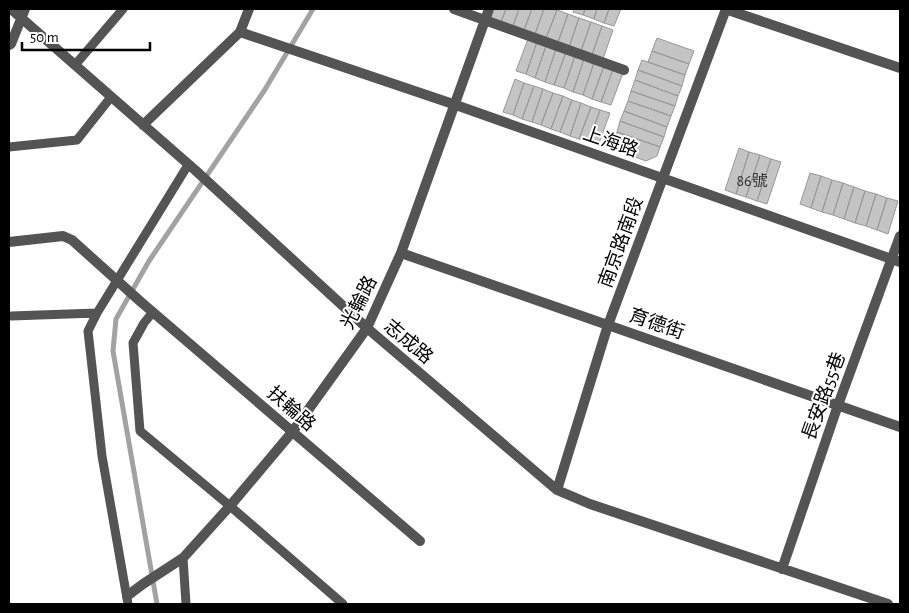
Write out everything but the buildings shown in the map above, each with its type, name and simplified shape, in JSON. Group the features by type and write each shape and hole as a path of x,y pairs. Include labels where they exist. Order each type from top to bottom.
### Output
{"street":[{"path":"11,9 23,13 75,65 191,167"},
{"path":"143,125 240,32 249,9"},
{"path":"454,9 624,70"},
{"name":"光輪路","path":"127,600 143,584 180,561 230,506 293,432 367,328 401,253 453,104 489,9"},
{"path":"725,9 900,68"},
{"name":"南京路南段","path":"557,490 608,325 725,9"},
{"path":"9,45 23,13"},
{"name":"上海路","path":"240,32 453,104 896,261"},
{"name":"志成路","path":"191,167 367,328 557,490 590,504 888,604"},
{"path":"9,242 63,236 72,240 118,281"},
{"name":"長安路55巷","path":"782,569 838,405 896,261 900,236"},
{"name":"育德街","path":"401,253 900,427"},
{"name":"扶輪路","path":"118,281 420,541"}],"lane":[{"path":"75,65 123,9"},
{"path":"9,147 76,140 112,97"},
{"path":"127,600 102,456 88,331 97,313 191,167"},
{"path":"153,312 144,323 133,343 140,431 230,506 342,604"},
{"path":"11,316 97,313"},
{"path":"180,561 186,604"}],"waterway":[{"path":"157,604 113,351 116,319 149,261 264,91 313,9"}]}
